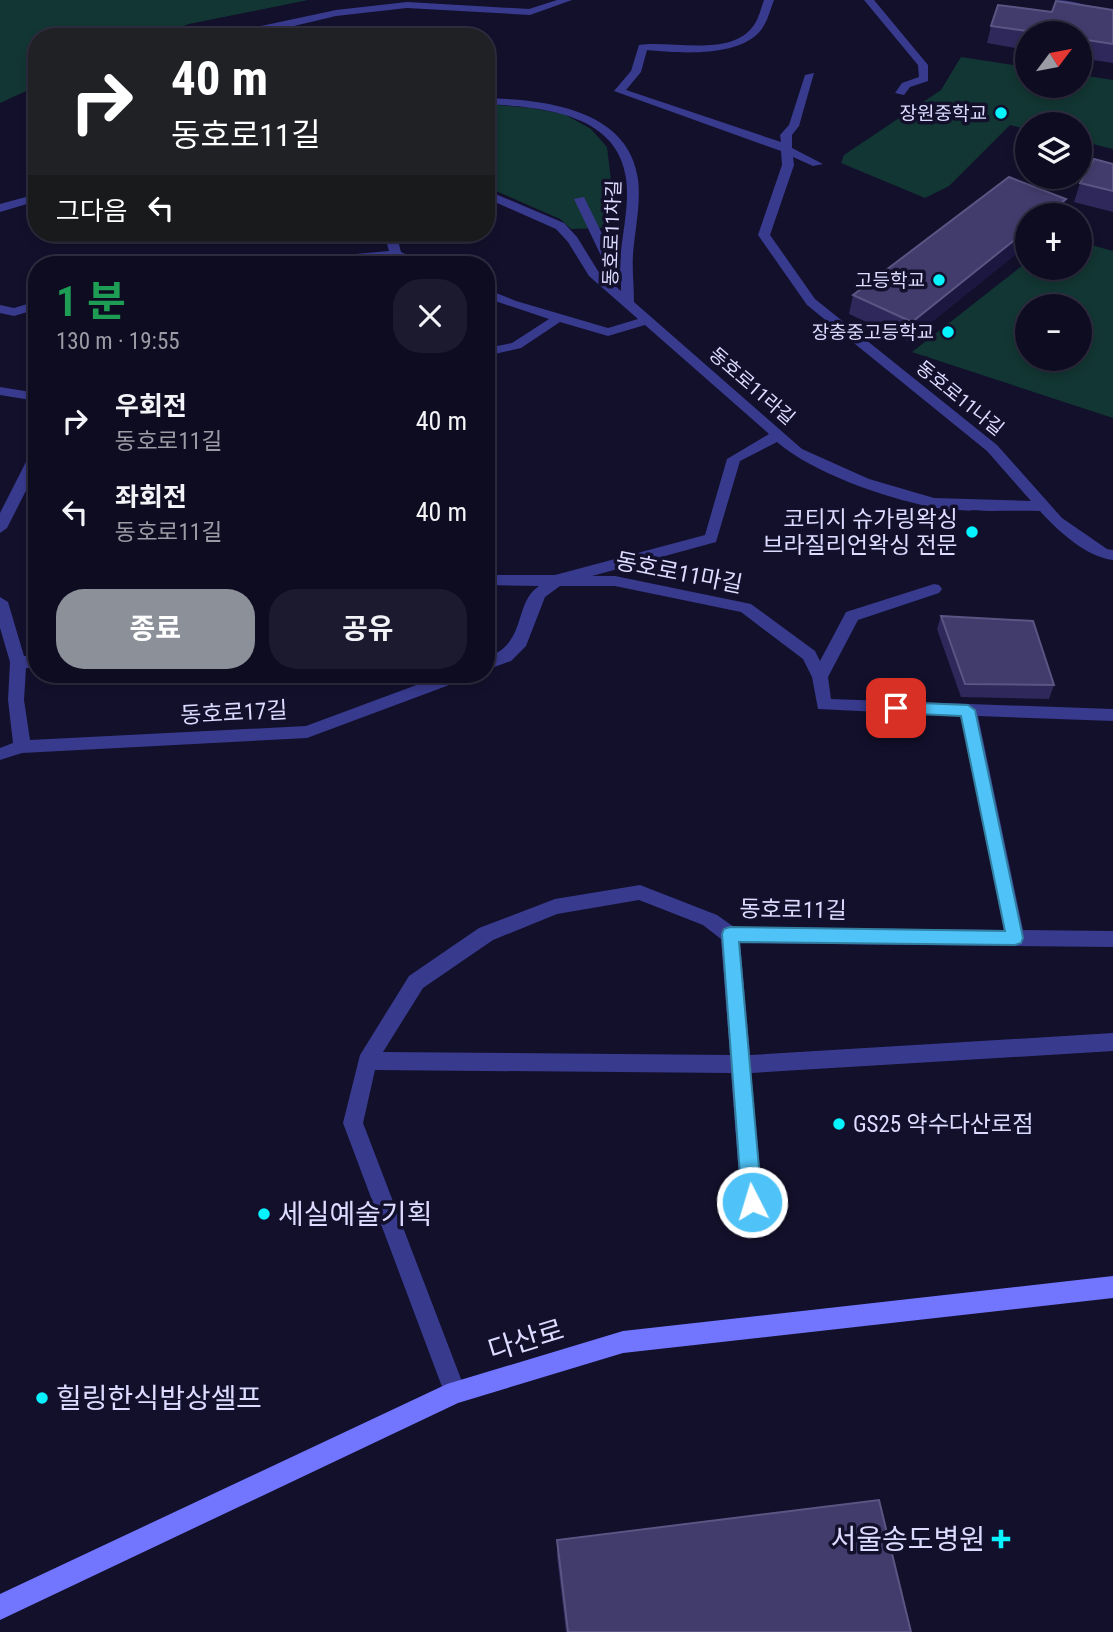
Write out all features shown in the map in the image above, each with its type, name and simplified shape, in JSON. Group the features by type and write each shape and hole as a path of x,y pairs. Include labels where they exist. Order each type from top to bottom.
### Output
{"main road":[{"name":"다산로","path":"0,1607 455,1392 623,1342 1113,1287"}],"street":[{"path":"265,28 336,13 407,5 530,12 567,0"},
{"path":"769,0 757,29 745,38 719,46 685,50 643,47 636,72 619,91 787,149 817,164"},
{"path":"869,0 923,65 924,79 906,85 900,93"},
{"path":"1062,0 1084,10 1112,15"},
{"name":"동호로11나길","path":"810,75 794,125 786,135 788,165 764,235 811,302 992,448 1057,521 1103,554 1113,555"},
{"name":"동호로11차길","path":"495,101 532,102 566,110 595,122 617,141 631,170 628,302"},
{"name":"동호로11라길","path":"495,197 561,226 593,273 797,452 853,477 933,503 1042,506"},
{"path":"580,199 610,262 627,277"},
{"path":"0,208 28,200"},
{"path":"393,242 396,254"},
{"path":"375,256 401,256"},
{"path":"495,297 608,331 648,320"},
{"path":"0,309 14,312 28,308"},
{"path":"495,352 521,346 559,317"},
{"path":"0,391 28,396"},
{"name":"동호로11마길","path":"556,580 711,538 734,459 778,435"},
{"path":"0,528 28,472"},
{"name":"동호로11마길","path":"495,580 615,581 746,608 809,655 820,677 824,705 968,710"},
{"path":"495,661 505,657 520,642 538,594 556,580"},
{"path":"820,677 852,616 934,589"},
{"path":"0,602 18,662 16,701 22,747"},
{"path":"18,662 28,662"},
{"name":"동호로17길","path":"0,754 22,747 307,732 437,683"},
{"path":"1015,938 968,710 1113,715"},
{"name":"동호로11길","path":"455,1392 353,1123 367,1060 416,982 486,934 555,907 640,892 710,920 730,934 1113,939"},
{"path":"730,934 752,1202"},
{"path":"367,1060 775,1064 1113,1042"}],"green space":[{"path":"0,0 308,0 178,28 28,28 28,90 0,103"},
{"path":"961,57 1015,65 1015,98 1092,98 1092,77 1113,80 1113,149 1092,144 1092,112 1015,112 1015,126 1010,125 949,186 925,198 841,163 844,155 941,90"},
{"path":"495,105 564,114 591,129 607,147 612,189 603,228 571,229 560,219 495,191"},
{"path":"1092,245 1113,251 1113,418 912,352 1015,271 1015,280 1092,280"}],"building":[{"path":"1056,1 1113,10 1113,44 1092,41 1092,21 1015,21 1015,29 991,26 998,5 1052,12"},
{"path":"1094,159 1113,164 1113,191 1092,186"},
{"name":"고등학교","path":"1009,177 1015,179 1015,189 1040,189 1066,199 1061,203 1015,203 1015,240 912,322 853,295"},
{"path":"941,616 1033,621 1054,685 965,684"},
{"path":"879,1500 911,1632 568,1632 557,1540"}],"place":[{"name":"장원중학교","path":"1001,113"},
{"name":"고등학교","path":"939,280"},
{"name":"장충중고등학교","path":"948,332"},
{"name":"코티지 슈가링왁싱 브라질리언왁싱 전문","path":"972,532"},
{"name":"GS25 약수다산로점","path":"839,1124"},
{"name":"세실예술기획","path":"264,1214"},
{"name":"힐링한식밥상셀프","path":"42,1398"},
{"name":"서울송도병원","path":"1001,1539"}],"route":[{"path":"752,1202 730,934 1015,938 968,710 896,708"}]}
